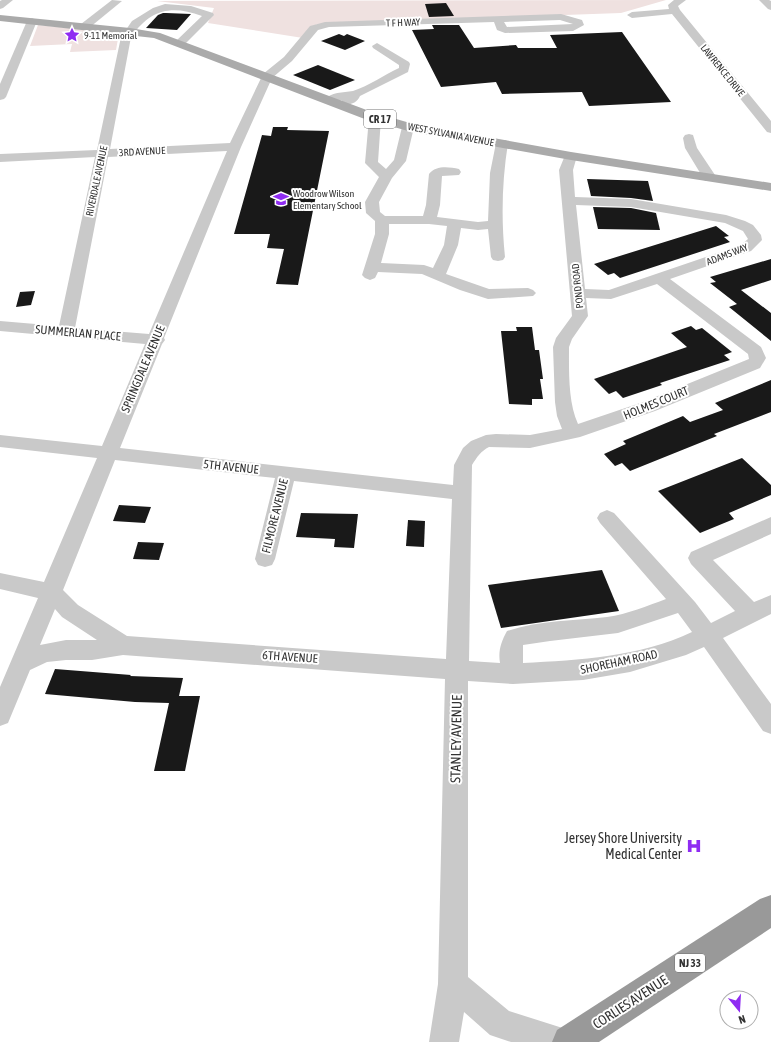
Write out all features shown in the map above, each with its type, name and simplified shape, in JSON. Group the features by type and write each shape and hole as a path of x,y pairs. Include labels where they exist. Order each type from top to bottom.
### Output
{"highway":[{"name":"CORLIES AVENUE","path":"569,1042 771,910"}],"main road":[{"name":"WEST SYLVANIA AVENUE","path":"0,18 85,26 156,35 375,118 408,127 570,156 771,187"}],"street":[{"path":"0,6 8,0"},
{"path":"632,15 675,11 673,5 681,0"},
{"path":"764,0 771,7"},
{"path":"85,26 117,1"},
{"path":"130,31 136,23 156,10 165,7 192,9 209,15 180,43"},
{"name":"LAWRENCE DRIVE","path":"675,11 771,129"},
{"name":"T F H WAY","path":"267,76 288,59 314,28 322,25 498,19 561,17 578,22 579,25 573,28 505,30 501,28 498,19"},
{"path":"0,97 32,21"},
{"name":"RIVERDALE AVENUE","path":"66,332 126,37 130,31"},
{"path":"336,102 342,95 355,94 404,70 405,64 377,46"},
{"name":"SPRINGDALE AVENUE","path":"0,715 108,453 157,340 235,147 267,76"},
{"path":"375,118 371,163 386,176"},
{"path":"408,127 400,161 386,176 372,202 373,213 382,220 429,220 478,226 495,224"},
{"path":"689,138 692,148 710,178"},
{"path":"498,257 495,224 497,173 502,144"},
{"name":"3RD AVENUE","path":"0,158 235,147"},
{"name":"POND ROAD","path":"570,156 566,170 580,316 578,322 561,344 561,350 565,416 574,433"},
{"path":"429,220 433,205 436,174 442,171 454,172"},
{"name":"ADAMS WAY","path":"568,201 631,203 726,219 744,226 754,236 755,240 746,248 611,294 602,295 577,293"},
{"path":"382,220 382,234 371,271 424,270 438,274 465,287 488,294 528,293"},
{"path":"438,274 451,245 455,223"},
{"name":"HOLMES COURT","path":"462,494 463,465 466,456 473,447 483,442 495,439 537,441 574,433 619,418 754,364 758,356 755,351 659,278"},
{"name":"SUMMERLAN PLACE","path":"0,326 157,340"},
{"name":"5TH AVENUE","path":"0,442 432,489 462,494"},
{"name":"FILMORE AVENUE","path":"265,559 286,473"},
{"name":"STANLEY AVENUE","path":"444,1042 453,984 457,670 462,494"},
{"path":"607,518 682,603 708,635 771,723"},
{"path":"761,609 698,558 771,524"},
{"path":"0,581 50,592"},
{"name":"6TH AVENUE","path":"50,592 70,611 123,645"},
{"path":"513,674 509,652 515,638 558,630 611,625 637,619 682,603"},
{"name":"SHOREHAM ROAD","path":"457,670 513,674 583,670 630,662 686,645 761,609"},
{"name":"6TH AVENUE","path":"22,663 44,654 66,650 92,650 123,645 457,670"},
{"path":"453,984 501,1024 561,1042"}],"shaded area":[{"path":"666,0 621,13 317,24 303,38 208,23 214,8 157,1"},
{"path":"38,25 119,33 116,50 70,52 72,44 30,46"}],"building":[{"path":"446,3 454,16 429,17 425,4"},
{"path":"163,13 191,14 177,30 146,28 158,15"},
{"path":"432,25 459,25 474,48 516,45 518,48 557,48 550,35 622,32 671,102 589,106 582,92 502,94 496,82 441,87 412,30 434,29"},
{"path":"339,34 344,36 347,34 365,41 345,50 321,41"},
{"path":"318,65 355,80 330,90 293,75"},
{"path":"273,127 288,127 287,130 329,131 298,285 276,284 284,249 267,248 270,234 234,234 262,135 271,136"},
{"path":"587,179 648,181 653,201 631,198 591,196"},
{"path":"593,207 631,208 656,213 660,230 598,229"},
{"path":"716,226 729,236 724,237 730,242 620,278 614,273 608,275 594,264"},
{"path":"771,259 771,280 741,290 771,313 771,341 729,307 737,304 710,283 716,282 710,277"},
{"path":"35,291 31,305 16,307 20,292"},
{"path":"691,326 696,330 702,328 732,352 724,355 730,360 660,383 662,385 623,398 616,391 609,394 594,379 687,347 671,333"},
{"path":"516,327 532,327 535,350 539,350 543,379 540,379 543,399 532,399 532,405 509,404 501,331 517,331"},
{"path":"771,380 771,412 714,434 717,436 630,471 622,463 615,466 604,454 626,444 623,441 683,416 690,422 723,410 715,403"},
{"path":"742,458 771,485 771,495 729,513 734,519 700,533 658,491"},
{"path":"119,505 151,507 145,523 113,521"},
{"path":"301,513 358,514 354,548 334,547 335,539 296,537"},
{"path":"408,520 425,521 424,547 406,546"},
{"path":"138,542 164,543 159,560 133,559"},
{"path":"602,570 619,611 501,628 488,585"},
{"path":"55,669 131,675 130,676 183,678 179,696 200,696 185,771 154,771 169,703 135,702 45,694"}],"place":[{"name":"9-11 Memorial","path":"72,35"},
{"name":"Woodrow Wilson Elementary School","path":"281,199"},
{"name":"Jersey Shore University Medical Center","path":"694,846"}]}
